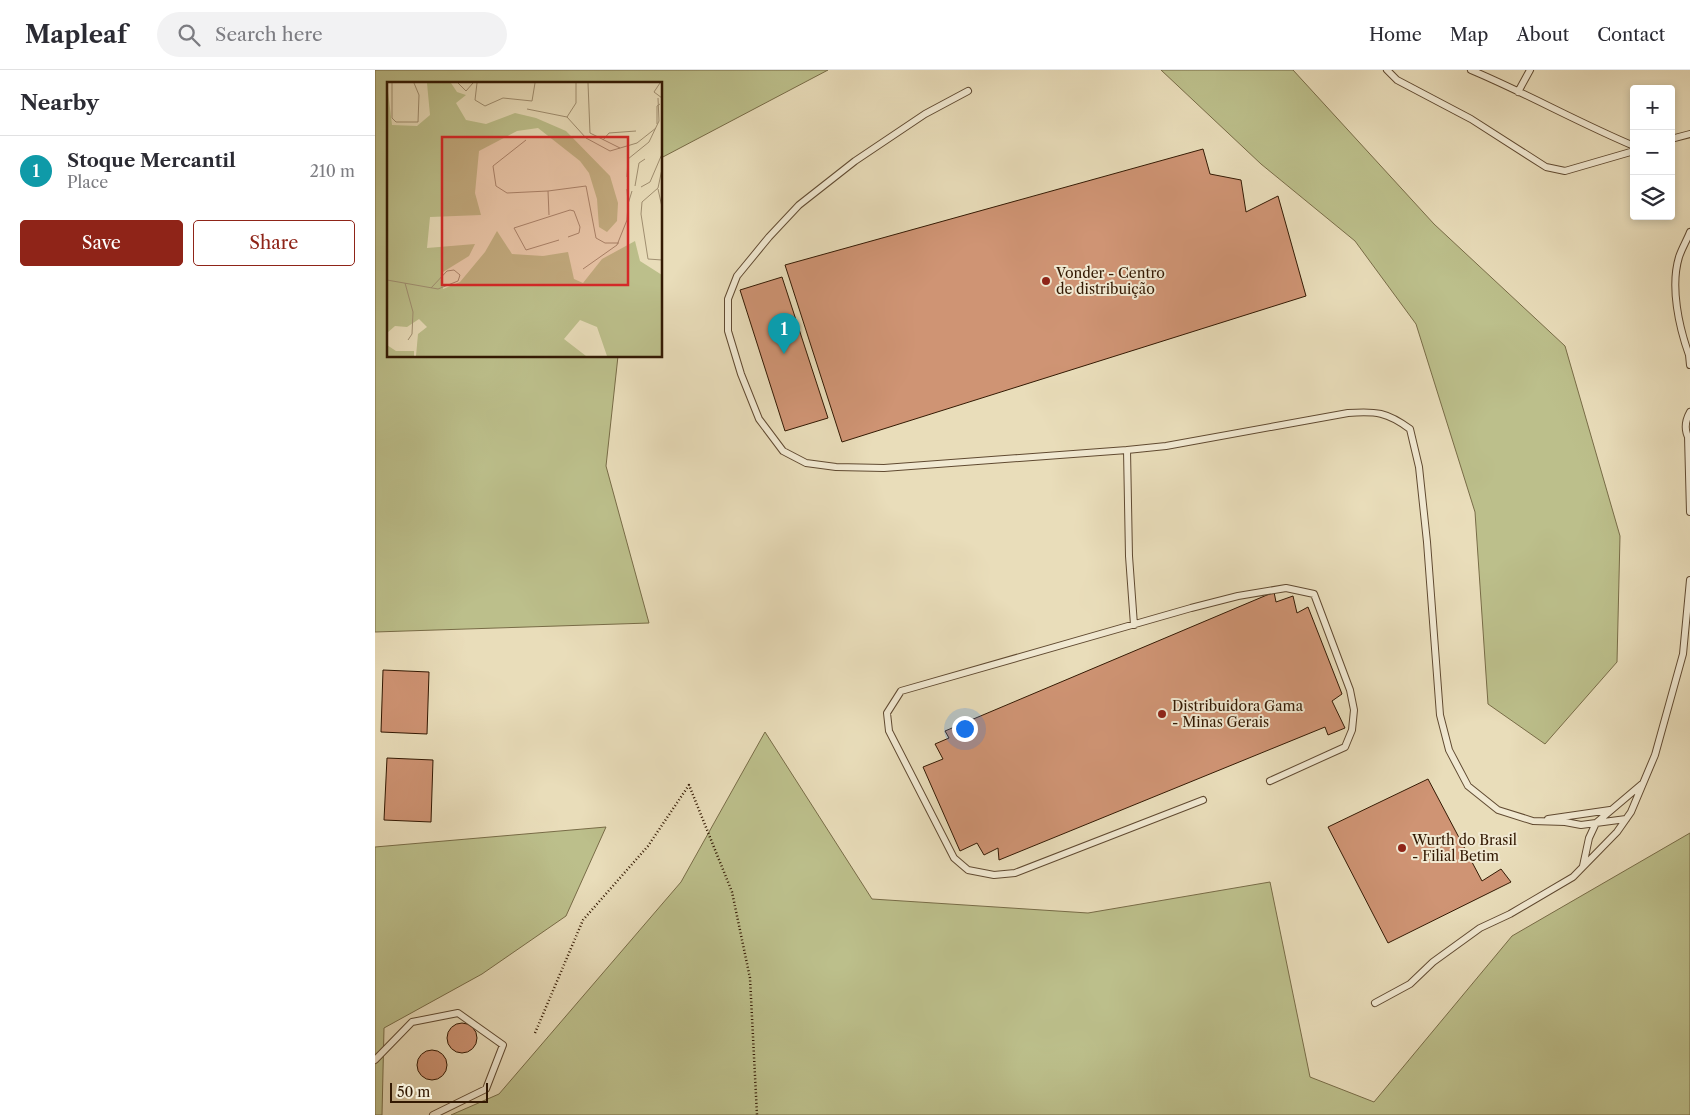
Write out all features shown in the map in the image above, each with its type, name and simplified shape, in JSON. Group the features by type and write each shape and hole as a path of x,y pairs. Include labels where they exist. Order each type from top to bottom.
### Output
{"lane":[{"path":"1387,70 1397,80 1471,119 1547,167 1565,171 1630,151"},
{"path":"1471,70 1593,129 1630,144"},
{"path":"1518,92 1529,70"},
{"path":"968,91 925,114 855,161 799,205 769,237 737,276 728,299 728,331 741,374 759,419 783,451 806,463 836,467 884,468 1166,446 1349,413 1373,411 1395,418 1410,429 1419,467 1440,715 1449,750 1468,786 1498,810 1533,821 1565,822 1581,825 1626,819"},
{"path":"1675,138 1690,134"},
{"path":"1690,232 1679,258 1676,289 1681,330 1690,365"},
{"path":"1690,404 1686,420 1689,438 1690,512"},
{"path":"1127,450 1129,556 1134,624"},
{"path":"1375,1004 1410,984 1433,962 1480,928 1573,877 1617,832 1626,819 1646,780 1655,755 1683,654 1690,580"},
{"path":"1203,800 1015,872 994,875 968,870 954,858 889,731 887,712 901,691 1191,608 1265,590 1286,588 1314,594 1350,690 1354,710 1351,730 1345,747 1270,781"},
{"path":"1583,866 1589,838 1597,823 1646,780"},
{"path":"1533,821 1611,810"},
{"path":"375,1060 412,1022 458,1013 503,1045 486,1089 433,1115"}],"path":[{"path":"535,1033 583,920 648,846 689,785 732,892 750,978 757,1115"}],"green space":[{"path":"375,70 828,70 663,157 663,82 387,82 387,358 618,358 606,466 649,623 375,632"},
{"path":"1161,70 1293,70 1434,224 1565,346 1620,536 1617,662 1545,744 1488,704 1475,512 1416,324 1355,241 1261,164"},
{"path":"765,732 872,899 1088,913 1270,882 1310,1077 1374,1102 1512,936 1690,833 1690,1115 451,1115 499,1094 681,882"},
{"path":"606,827 566,916 482,974 384,1028 382,1115 375,1115 375,847"}],"building":[{"name":"Vonder - Centro de distribuição","path":"1203,149 1210,174 1241,180 1246,212 1278,196 1306,296 842,442 785,265"},
{"path":"782,277 828,418 785,431 740,290"},
{"name":"Distribuidora Gama - Minas Gerais","path":"1274,592 1276,602 1293,596 1297,613 1308,607 1342,694 1332,701 1345,728 1328,735 1325,727 999,860 998,848 984,855 977,843 960,851 923,767 943,759 935,744 949,738 945,731"},
{"path":"383,670 429,672 427,734 381,732"},
{"path":"387,758 433,760 431,822 384,820"},
{"name":"Wurth do Brasil - Filial Betim","path":"1428,779 1482,881 1501,869 1511,882 1388,943 1328,827"},
{"path":"462,1023 473,1027 477,1038 473,1049 462,1053 451,1049 447,1038 451,1027"},
{"path":"432,1050 443,1054 447,1065 443,1076 432,1080 421,1076 417,1065 421,1054"}],"place":[{"name":"Vonder - Centro de distribuição","path":"1046,281"},
{"name":"Stoque Mercantil","path":"784,354"},
{"name":"Distribuidora Gama - Minas Gerais","path":"1162,714"},
{"name":"Wurth do Brasil - Filial Betim","path":"1402,848"}]}
